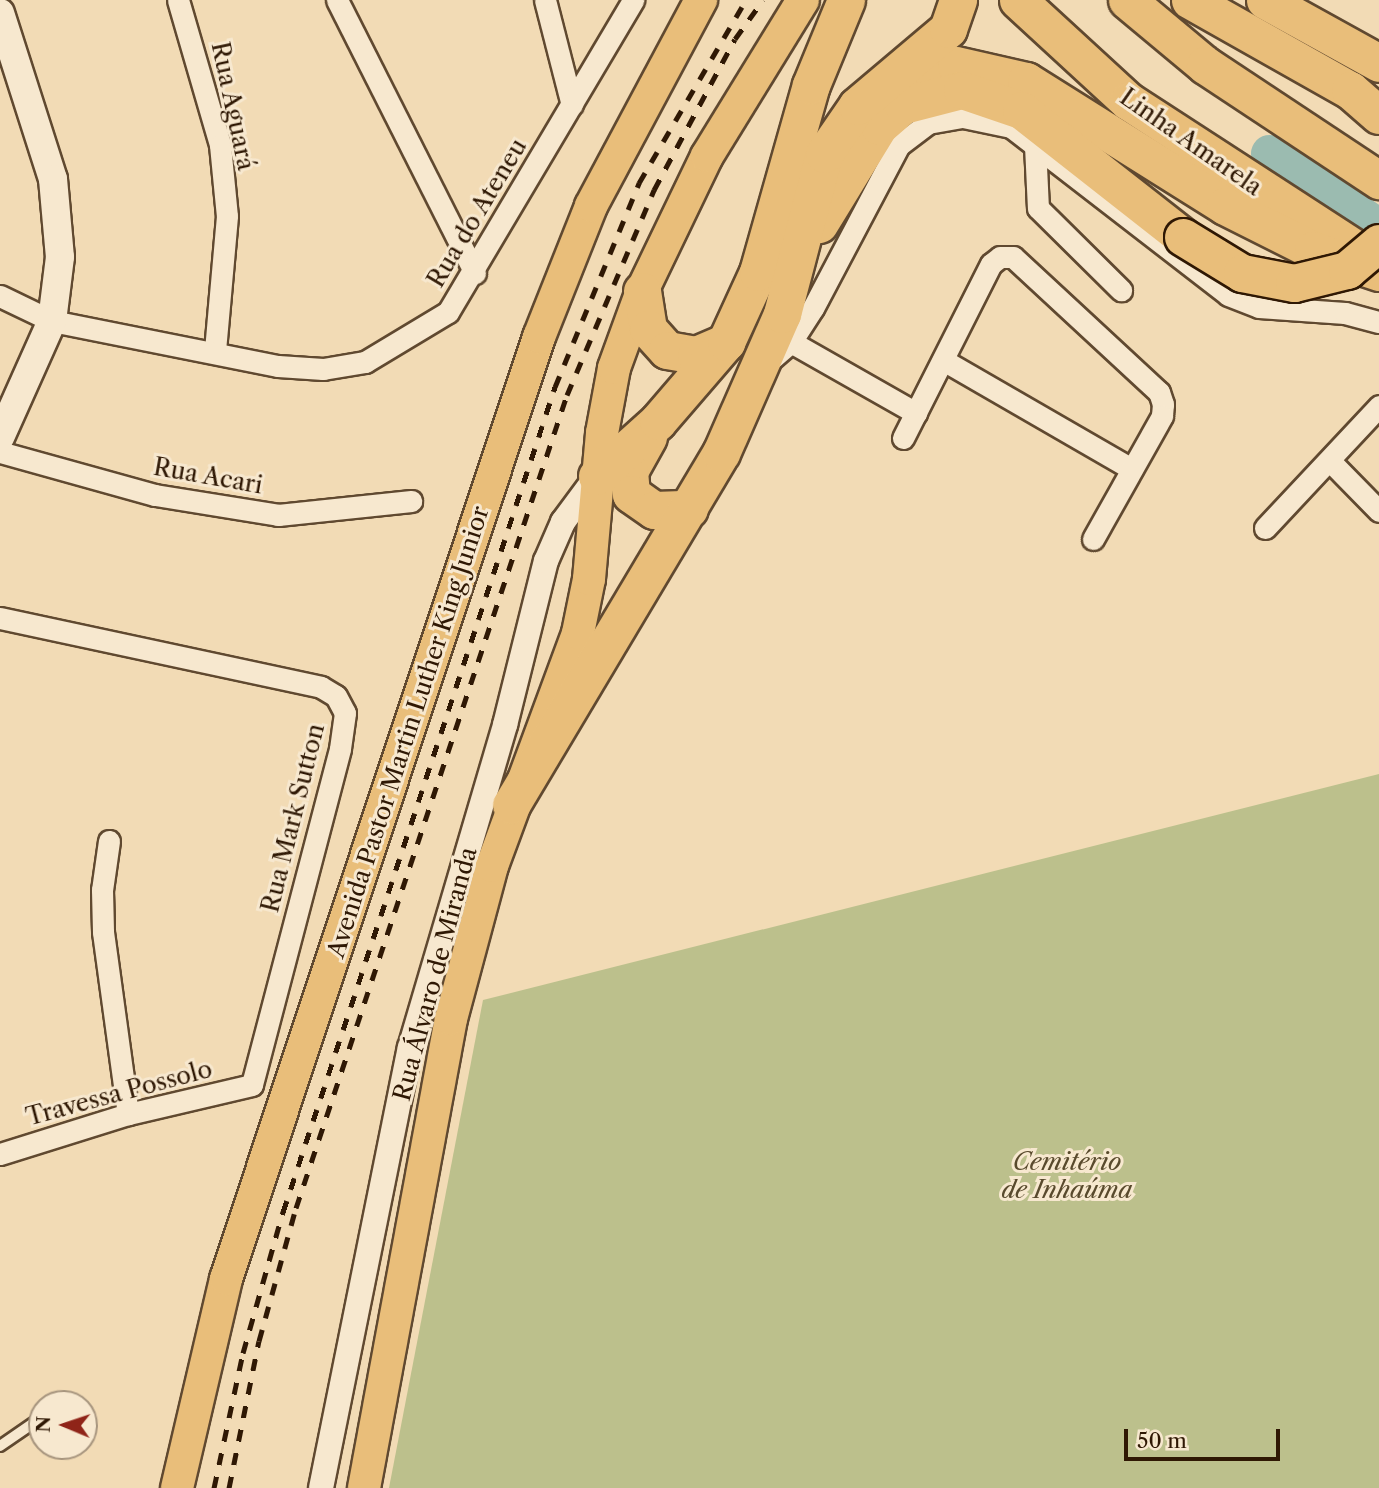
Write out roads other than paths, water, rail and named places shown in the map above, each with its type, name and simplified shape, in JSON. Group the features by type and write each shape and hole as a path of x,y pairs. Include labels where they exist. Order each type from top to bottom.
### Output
{"highway":[{"path":"597,476 658,421 726,342 758,272 811,85 846,0"},
{"path":"790,157 874,0"},
{"path":"511,805 689,509 760,369 796,268 824,154 849,116 881,83 948,29 958,0"},
{"name":"Linha Amarela","path":"1018,0 1081,61 1171,132 1379,263"},
{"path":"1127,0 1205,65 1379,180"},
{"path":"1190,0 1328,78 1379,115"},
{"path":"1265,0 1379,63"},
{"path":"881,83 956,65 1026,81 1225,206 1313,250 1379,272"},
{"path":"796,268 836,190 879,126 903,105 962,90 1021,110 1183,237 1242,273 1294,283 1347,270 1379,243"},
{"path":"642,291 648,329 667,350 696,355 726,342"},
{"path":"658,421 633,460 631,494 654,510 689,509"}],"main road":[{"name":"Avenida Pastor Martin Luther King Junior","path":"177,1488 226,1279 539,337 591,206 701,0"},
{"path":"364,1488 451,1019 511,805 578,633 589,579 597,476 614,368 642,291 707,156 803,0"},
{"path":"0,13 53,179 60,257 52,321 0,437"}],"street":[{"name":"Rua Aguará","path":"178,0 220,145 226,216 215,351"},
{"path":"337,0 475,273"},
{"path":"545,0 572,105"},
{"name":"Rua do Ateneu","path":"0,296 52,321 215,351 323,369 365,362 448,312 475,273 632,0"},
{"path":"760,369 791,342 882,173 911,133 946,119 984,117 1035,145 1228,295 1259,307 1345,313 1379,322"},
{"path":"1035,145 1038,208 1121,290"},
{"path":"903,438 991,264 1013,257 1158,392 1162,416 1093,539"},
{"path":"791,342 916,413"},
{"path":"943,360 1132,469"},
{"path":"1265,528 1379,406"},
{"name":"Rua Acari","path":"0,452 155,495 278,515 411,501"},
{"path":"1330,461 1379,511"},
{"name":"Rua Álvaro de Miranda","path":"321,1488 410,1048 505,726 546,561 563,522 597,476"},
{"name":"Rua Mark Sutton","path":"0,618 294,680 336,696 345,713 340,749 252,1085"},
{"path":"109,841 102,890 103,932 128,1114"},
{"name":"Travessa Possolo","path":"0,1154 128,1114 252,1085"}],"lane":[{"path":"0,1446 28,1427"}],"waterway":[{"path":"1269,153 1379,227"}],"railway":[{"path":"214,1488 243,1353 283,1212 555,387 639,183 746,0"},
{"path":"229,1488 259,1341 296,1208 567,395 654,190 735,39 763,0"}],"park label":[{"name":"Cemitério de Inhaúma","path":"1067,1176"}]}
